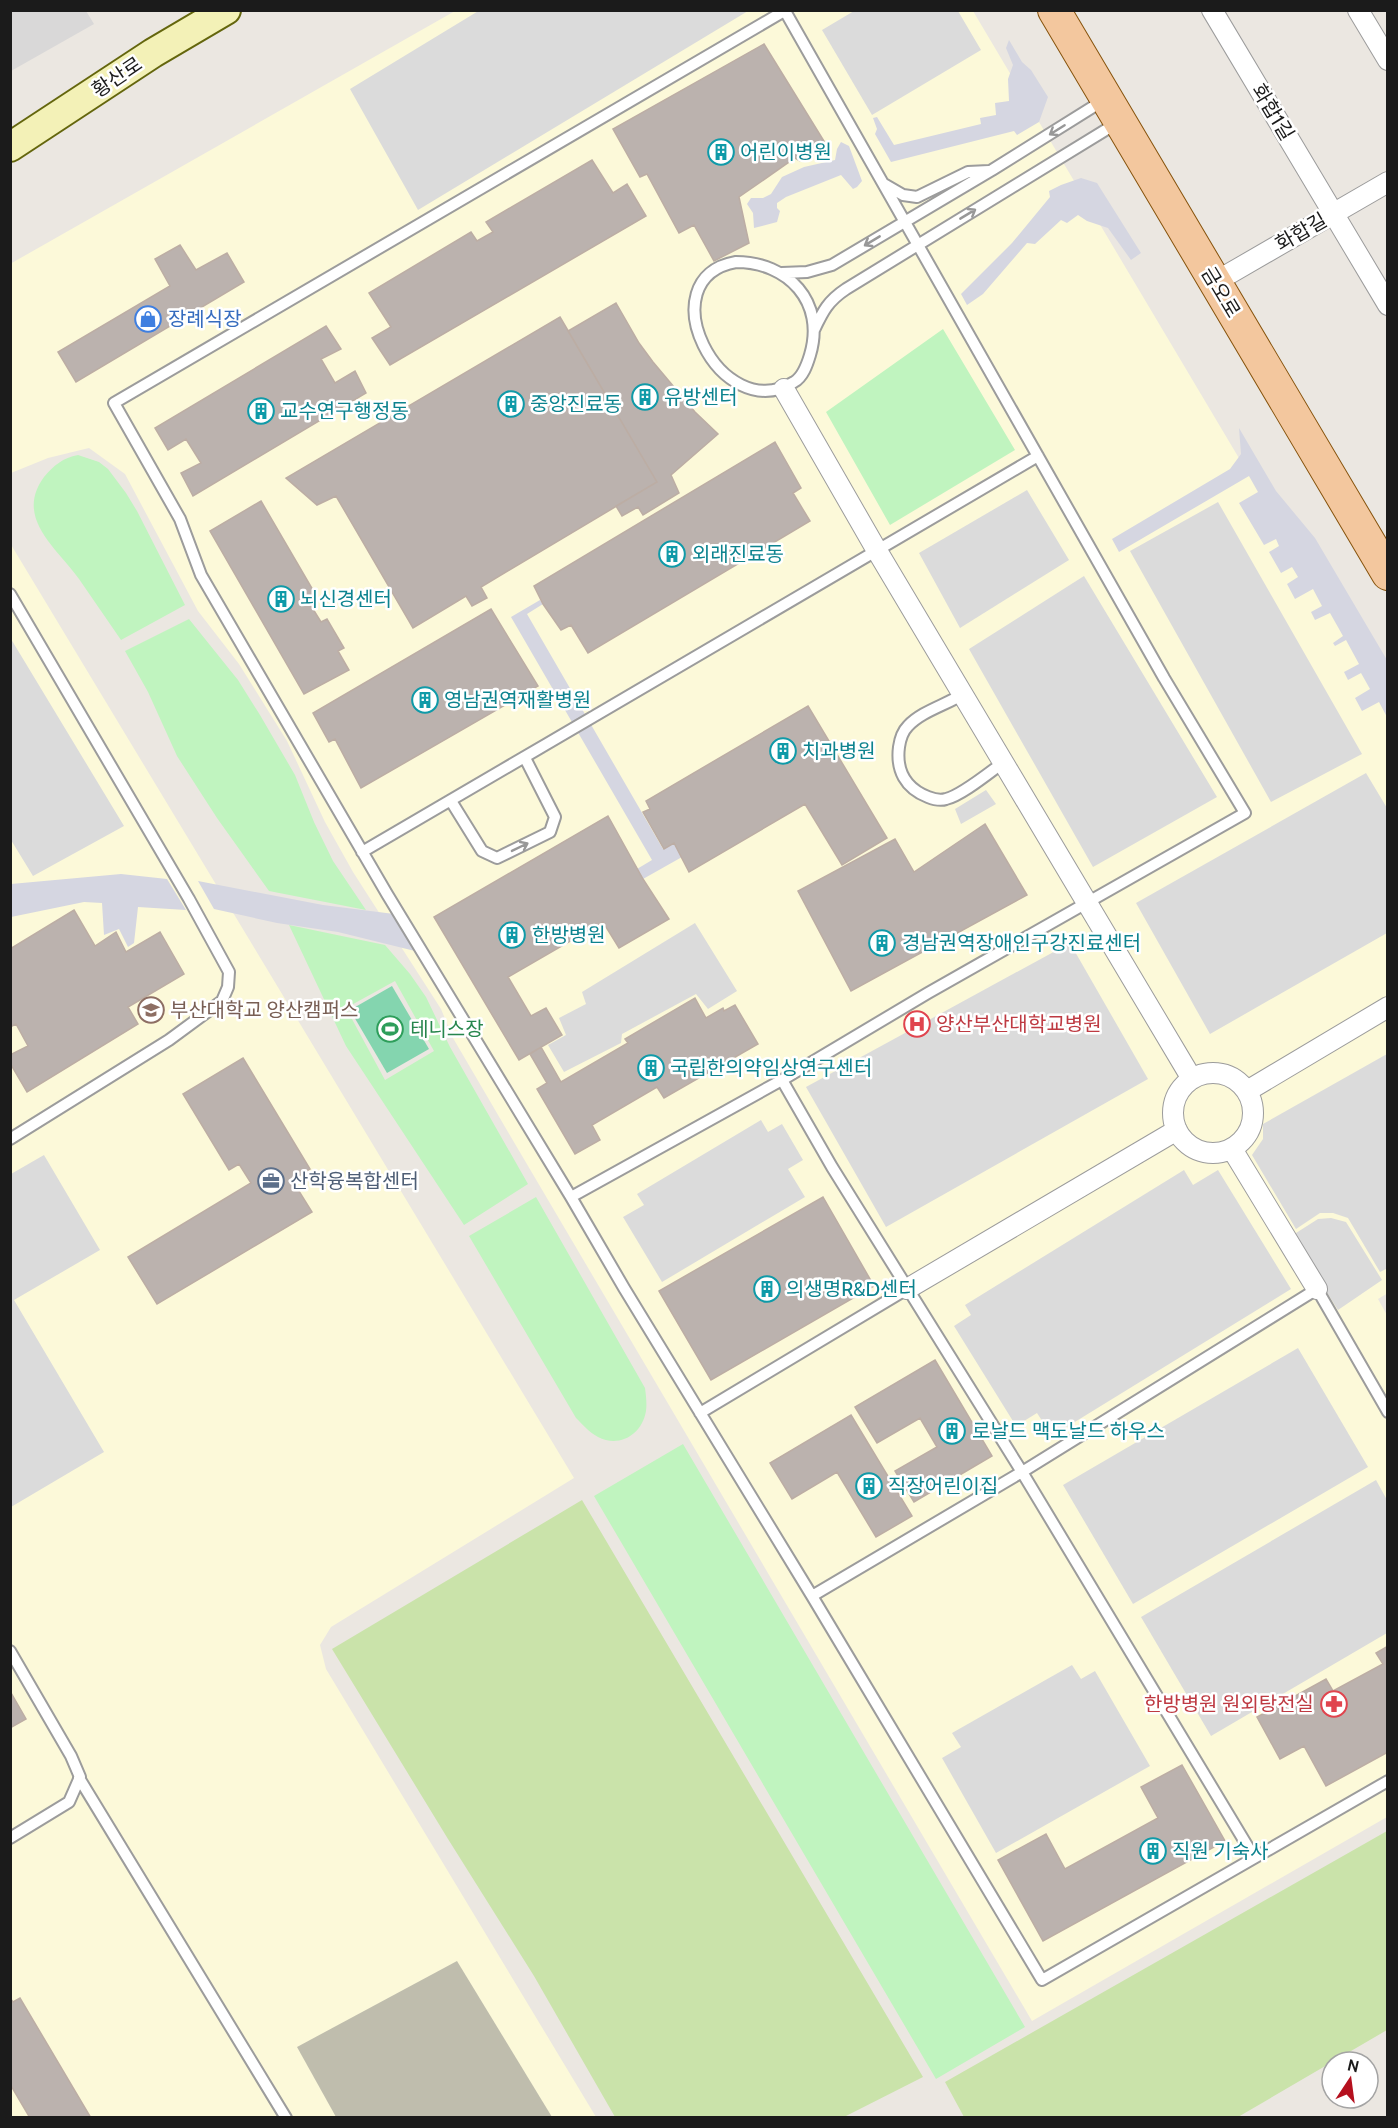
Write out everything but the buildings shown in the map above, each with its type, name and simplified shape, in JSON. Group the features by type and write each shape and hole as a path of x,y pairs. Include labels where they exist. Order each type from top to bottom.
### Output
{"main road":[{"name":"금오로","path":"1054,10 1388,574"},
{"name":"황산로","path":"10,147 209,14"}],"street":[{"name":"화합1길","path":"1212,10 1388,305"},
{"path":"1358,10 1385,51"},
{"name":"화합길","path":"1215,282 1388,182"},
{"path":"784,389 876,549 1192,1079"},
{"path":"1247,1091 1388,1007"},
{"path":"1204,1074 1222,1075 1239,1082 1247,1091 1252,1104 1253,1117 1250,1130 1232,1149 1220,1153 1207,1153 1194,1149 1177,1130 1173,1119 1173,1107 1183,1086 1192,1079 1204,1074"},
{"path":"907,1289 1177,1130"},
{"path":"1232,1149 1317,1289"}],"lane":[{"path":"571,1197 782,1080 928,993 1245,813 1164,678 785,11 114,403 180,519 201,575 362,852 1042,1980 1388,1781"},
{"path":"782,273 807,272 832,265 992,170 1113,110"},
{"path":"814,331 832,298 918,245 1113,110"},
{"path":"884,184 903,195 917,197 968,172 992,170"},
{"path":"728,263 759,264 782,273 799,288 811,314 814,331 806,367 798,380 784,389 752,388 730,378 706,353 699,338 694,306 697,292 706,276 728,263"},
{"path":"362,852 1038,456"},
{"path":"10,594 189,898 229,972 228,987 222,1002 169,1040 10,1139"},
{"path":"963,694 927,713 906,728 900,741 898,757 900,772 910,787 922,795 934,799 946,799 1004,762"},
{"path":"451,801 482,851 498,858 550,832 555,817 525,758"},
{"path":"782,1080 832,1167 1022,1472 1254,1857"},
{"path":"700,1413 907,1289"},
{"path":"812,1596 1022,1472 1317,1289 1388,1413"},
{"path":"10,1651 71,1756 79,1778 286,2118"},
{"path":"10,1838 69,1802 79,1778"}],"shaded area":[{"path":"11,10 86,11 94,24 11,71"},
{"path":"480,10 748,11 418,210 350,89"},
{"name":"양산부산대학교병원","path":"455,11 973,11 1387,707 1388,1293 1378,1299 1388,1317 1387,1817 1032,2021 453,1038 441,1009 353,872 325,822 287,741 239,664 198,611 125,474 89,448 48,458 11,473 10,264"},
{"path":"854,11 958,11 981,50 872,115 822,30"},
{"path":"1009,40 1048,97 1039,122 1017,135 1014,131 891,162 875,134 877,129 873,118 877,117 894,145 981,124 980,118 996,115 995,103 1009,101 1008,79 1013,65 1006,48"},
{"path":"841,142 849,146 862,181 857,187 853,189 841,175 786,197 777,203 780,211 777,222 754,228 753,213 747,204 751,198 763,198 771,194 782,177 804,167 835,160"},
{"path":"1081,178 1097,183 1141,253 1131,260 1108,228 1087,221 1078,215 1067,223 1061,220 1035,244 1027,243 983,294 967,305 961,294 1012,243 1050,197 1049,191"},
{"path":"1239,428 1276,491 1315,538 1387,660 1387,717 1379,702 1362,711 1355,698 1370,689 1361,673 1348,680 1344,672 1359,664 1346,640 1335,646 1333,643 1343,636 1330,613 1315,620 1311,612 1322,606 1313,589 1295,599 1287,584 1298,577 1292,567 1281,573 1269,552 1279,546 1276,539 1264,545 1239,503 1258,492 1249,476 1119,552 1112,539 1230,469 1241,454"},
{"path":"1027,490 1069,560 960,628 919,553"},
{"path":"1218,502 1362,754 1271,802 1130,551"},
{"name":"부산대학교 양산캠퍼스","path":"10,543 574,1478 331,1627 320,1645 326,1669 596,2117 11,2117"},
{"path":"1084,576 1217,797 1093,867 969,649"},
{"path":"540,600 543,604 527,614 663,849 674,843 682,857 643,879 637,869 652,860 511,617"},
{"path":"11,639 124,826 33,876 11,840"},
{"path":"1366,773 1387,808 1387,933 1210,1034 1136,903"},
{"path":"986,790 996,804 961,824 955,809"},
{"path":"121,874 167,879 186,910 138,907 134,943 128,947 119,929 104,935 102,903 84,902 11,917 11,884"},
{"path":"198,881 323,905 394,914 419,952 338,932 277,923 214,909"},
{"path":"695,923 737,991 708,1009 696,994 622,1034 621,1043 564,1072 548,1045 566,1035 559,1018 586,1004 582,992"},
{"path":"1070,943 1148,1079 886,1227 806,1087"},
{"path":"1387,1054 1388,1268 1380,1272 1348,1218 1333,1213 1320,1213 1296,1229 1252,1155 1263,1139 1263,1124"},
{"path":"761,1120 768,1132 782,1124 803,1160 788,1169 805,1197 662,1282 623,1217 644,1205 637,1194"},
{"path":"44,1155 100,1250 14,1300 104,1452 11,1507 11,1174"},
{"path":"1184,1170 1193,1185 1218,1170 1291,1289 1052,1436 1037,1413 1016,1426 954,1326 971,1315 965,1305"},
{"path":"1331,1218 1346,1222 1382,1280 1338,1310 1293,1239 1296,1233 1318,1219"},
{"path":"1298,1348 1368,1467 1133,1604 1063,1485"},
{"path":"1376,1480 1387,1500 1387,1633 1211,1736 1141,1617"},
{"path":"1072,1665 1081,1679 1095,1671 1150,1766 996,1853 942,1758 961,1747 952,1733"},
{"path":"457,1961 552,2117 336,2117 297,2047"}],"green space":[{"path":"943,329 1015,450 890,525 826,412"},
{"path":"78,455 99,462 108,469 126,493 185,605 121,640 79,579 50,544 36,519 34,506 36,492 44,477 59,463"},
{"path":"189,619 238,680 260,715 295,775 333,861 366,910 269,891 217,818 177,756 148,692 125,651"},
{"path":"289,925 385,945 426,997 450,1047 528,1184 464,1225 346,1046","holes":["395,981 434,1051 385,1080 346,1008"]},
{"name":"테니스장","path":"392,986 429,1049 387,1073 350,1010"},
{"path":"536,1197 645,1388 644,1419 635,1433 621,1440 606,1440 598,1437 576,1418 469,1236"},
{"path":"683,1444 1025,2027 936,2079 594,1496"},
{"path":"582,1500 923,2077 844,2117 615,2117 534,1976 332,1649"},
{"path":"1387,1831 1387,2030 1353,2050 1320,2050 1320,2069 1238,2117 964,2117 945,2082"}],"place":[{"name":"어린이병원","path":"721,152"},
{"name":"장례식장","path":"148,319"},
{"name":"유방센터","path":"645,397"},
{"name":"중앙진료동","path":"511,404"},
{"name":"교수연구행정동","path":"261,411"},
{"name":"외래진료동","path":"672,554"},
{"name":"뇌신경센터","path":"281,599"},
{"name":"영남권역재활병원","path":"425,700"},
{"name":"치과병원","path":"783,751"},
{"name":"한방병원","path":"512,935"},
{"name":"경남권역장애인구강진료센터","path":"882,943"},
{"name":"부산대학교 양산캠퍼스","path":"151,1010"},
{"name":"양산부산대학교병원","path":"917,1024"},
{"name":"테니스장","path":"390,1029"},
{"name":"국립한의약임상연구센터","path":"651,1068"},
{"name":"산학융복합센터","path":"271,1181"},
{"name":"의생명R&D센터","path":"767,1289"},
{"name":"로날드 맥도날드 하우스","path":"952,1431"},
{"name":"직장어린이집","path":"869,1486"},
{"name":"한방병원 원외탕전실","path":"1334,1704"},
{"name":"직원 기숙사","path":"1153,1851"}]}
